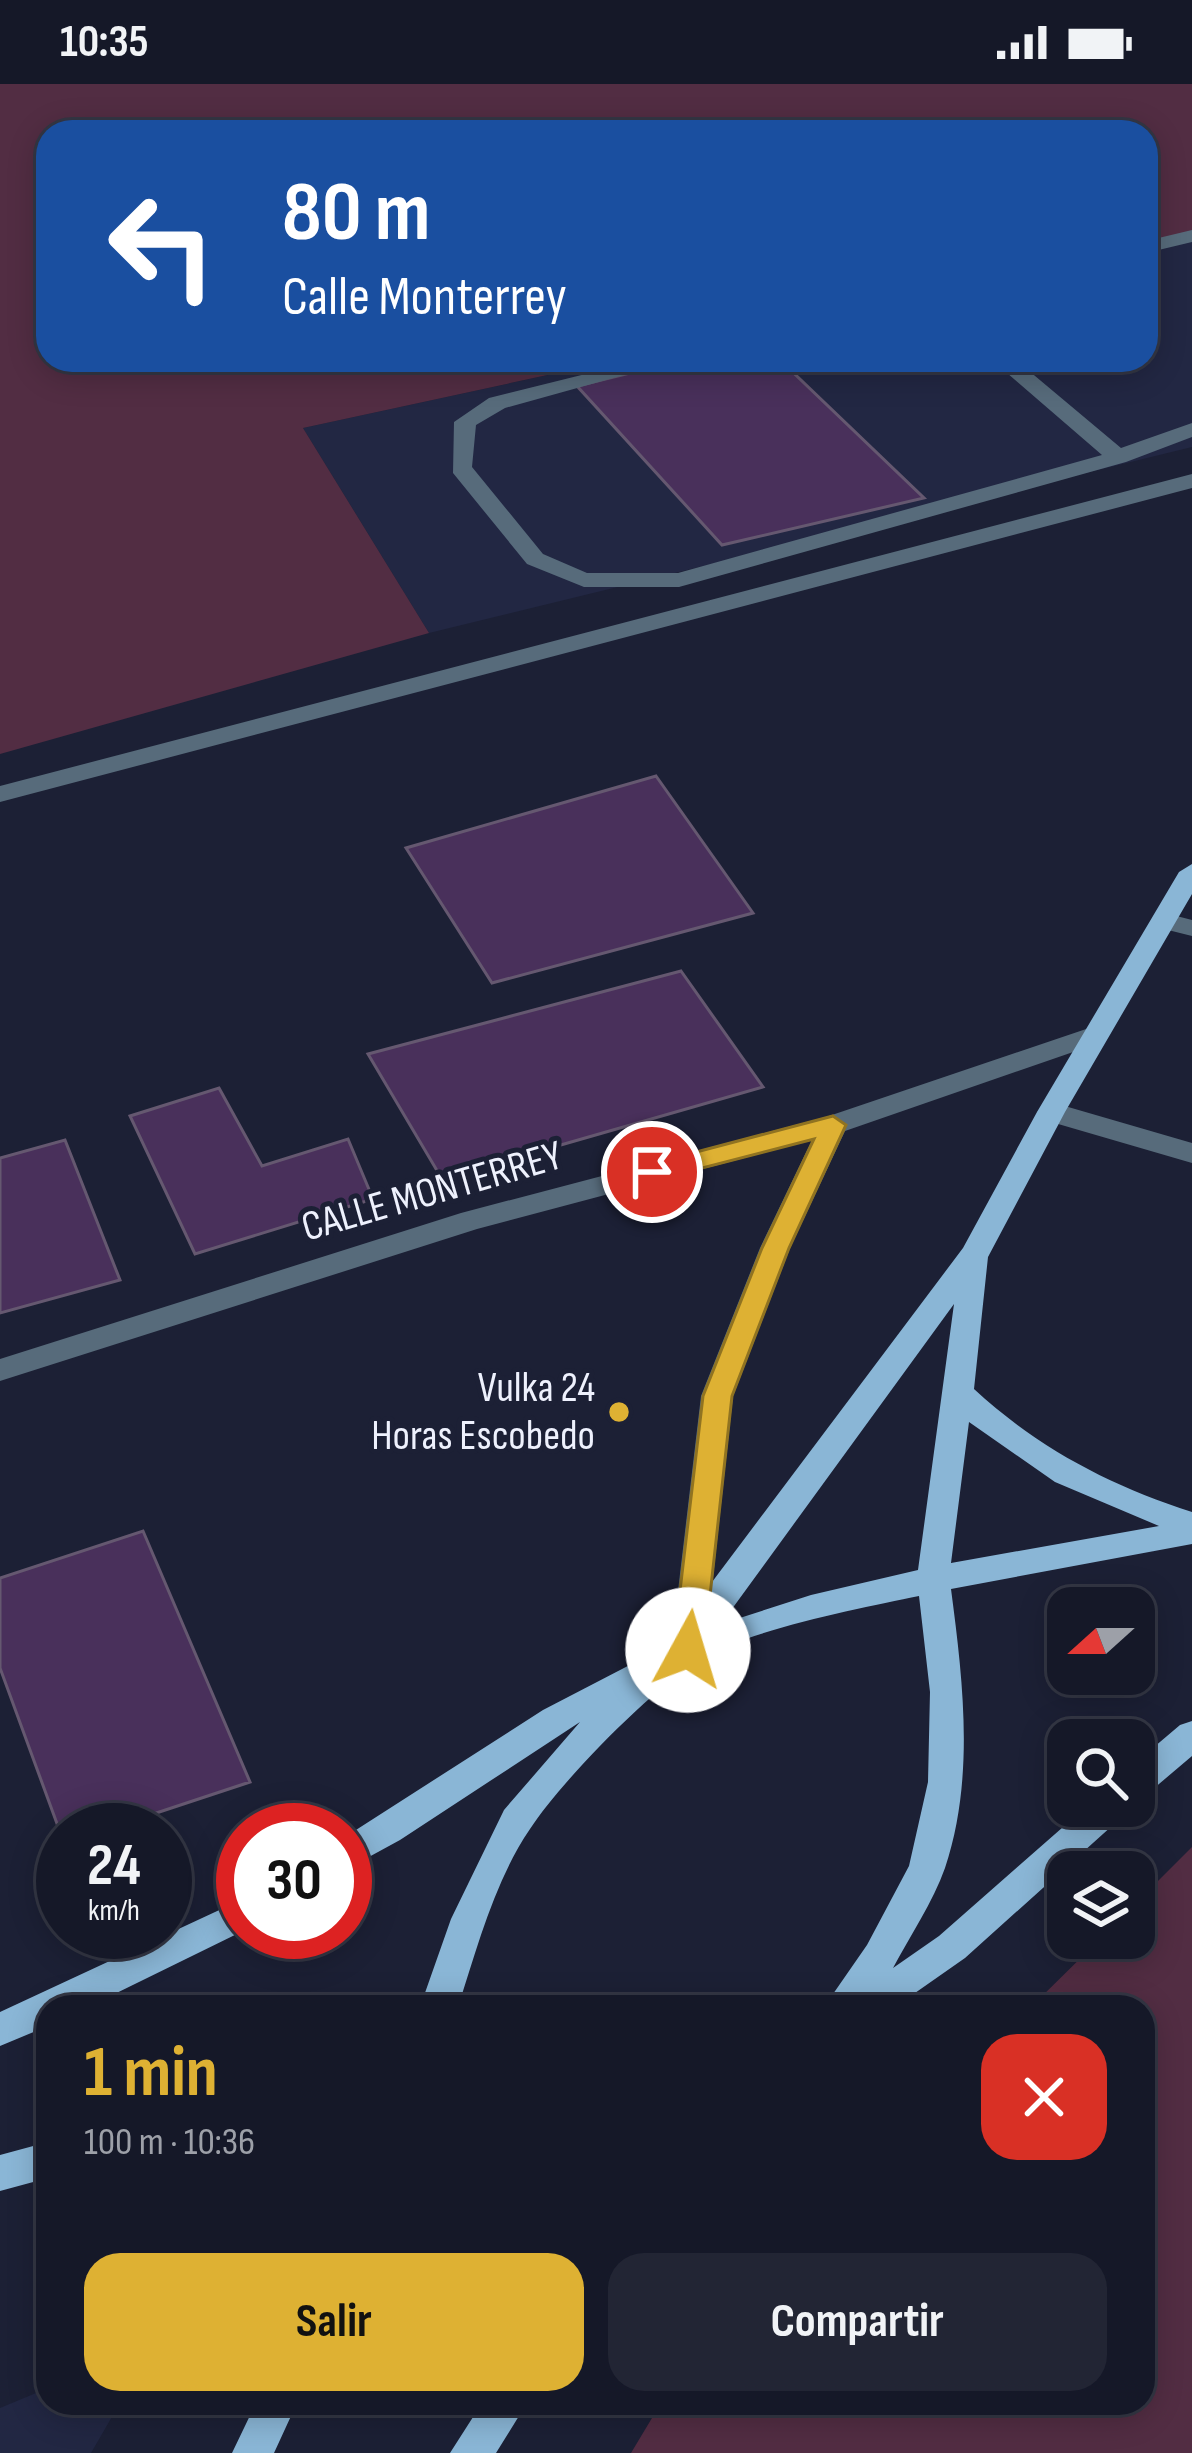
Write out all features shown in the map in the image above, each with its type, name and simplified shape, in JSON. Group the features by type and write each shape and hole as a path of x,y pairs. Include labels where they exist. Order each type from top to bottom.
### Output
{"main road":[{"path":"443,1995 470,1918 516,1820 594,1730 688,1650 718,1599 975,1254 1095,1035 1178,924 1192,872"},
{"path":"852,1995 880,1956 927,1868 940,1804 947,1692 933,1578 975,1254"},
{"path":"958,1393 1000,1433 1053,1470 1117,1501 1192,1528"},
{"path":"372,1837 585,1699 688,1650 825,1603 1192,1528"},
{"path":"1155,1767 1192,1735"},
{"path":"882,1995 952,1947 1087,1827"},
{"path":"76,1995 216,1927"},
{"path":"0,2030 36,2014"},
{"path":"0,2173 36,2163"},
{"path":"253,2453 271,2415"},
{"path":"471,2453 498,2415"}],"street":[{"path":"1158,244 1192,236"},
{"path":"620,372 497,403 465,422 461,468 535,559 584,580 679,580 1118,457 1192,430"},
{"path":"1017,372 1118,457"},
{"path":"0,794 1192,482"},
{"name":"CALLE MONTERREY","path":"0,1370 471,1220 833,1125 1095,1035"},
{"path":"1051,1112 1192,1153"},
{"path":"688,1650 717,1396 775,1248 833,1125"}],"shaded area":[{"path":"0,84 1192,84 1192,235 1158,242 1158,120 36,120 36,372 562,372 303,428 429,633 0,754"},
{"path":"1192,235 1192,447 429,633 303,428 562,372 1158,372 1158,242"},
{"path":"1192,1847 1192,2453 631,2453 654,2415 1155,2415 1155,1995 1043,1995 1080,1959 1155,1959 1155,1884"},
{"path":"36,2393 36,2415 113,2415 91,2453 0,2453 0,2408"}],"building":[{"path":"634,372 793,372 924,498 722,545 577,386"},
{"path":"656,776 753,913 492,983 406,848"},
{"path":"681,971 763,1087 442,1179 368,1054"},
{"path":"219,1088 262,1166 348,1139 373,1199 195,1254 130,1116"},
{"path":"65,1140 120,1280 0,1313 0,1158"},
{"path":"143,1531 250,1782 187,1803 49,1803 0,1668 0,1578"}],"place":[{"name":"Vulka 24 Horas Escobedo","path":"619,1412"}],"route":[{"path":"652,1172 833,1125 775,1248 717,1396 688,1650"}]}
